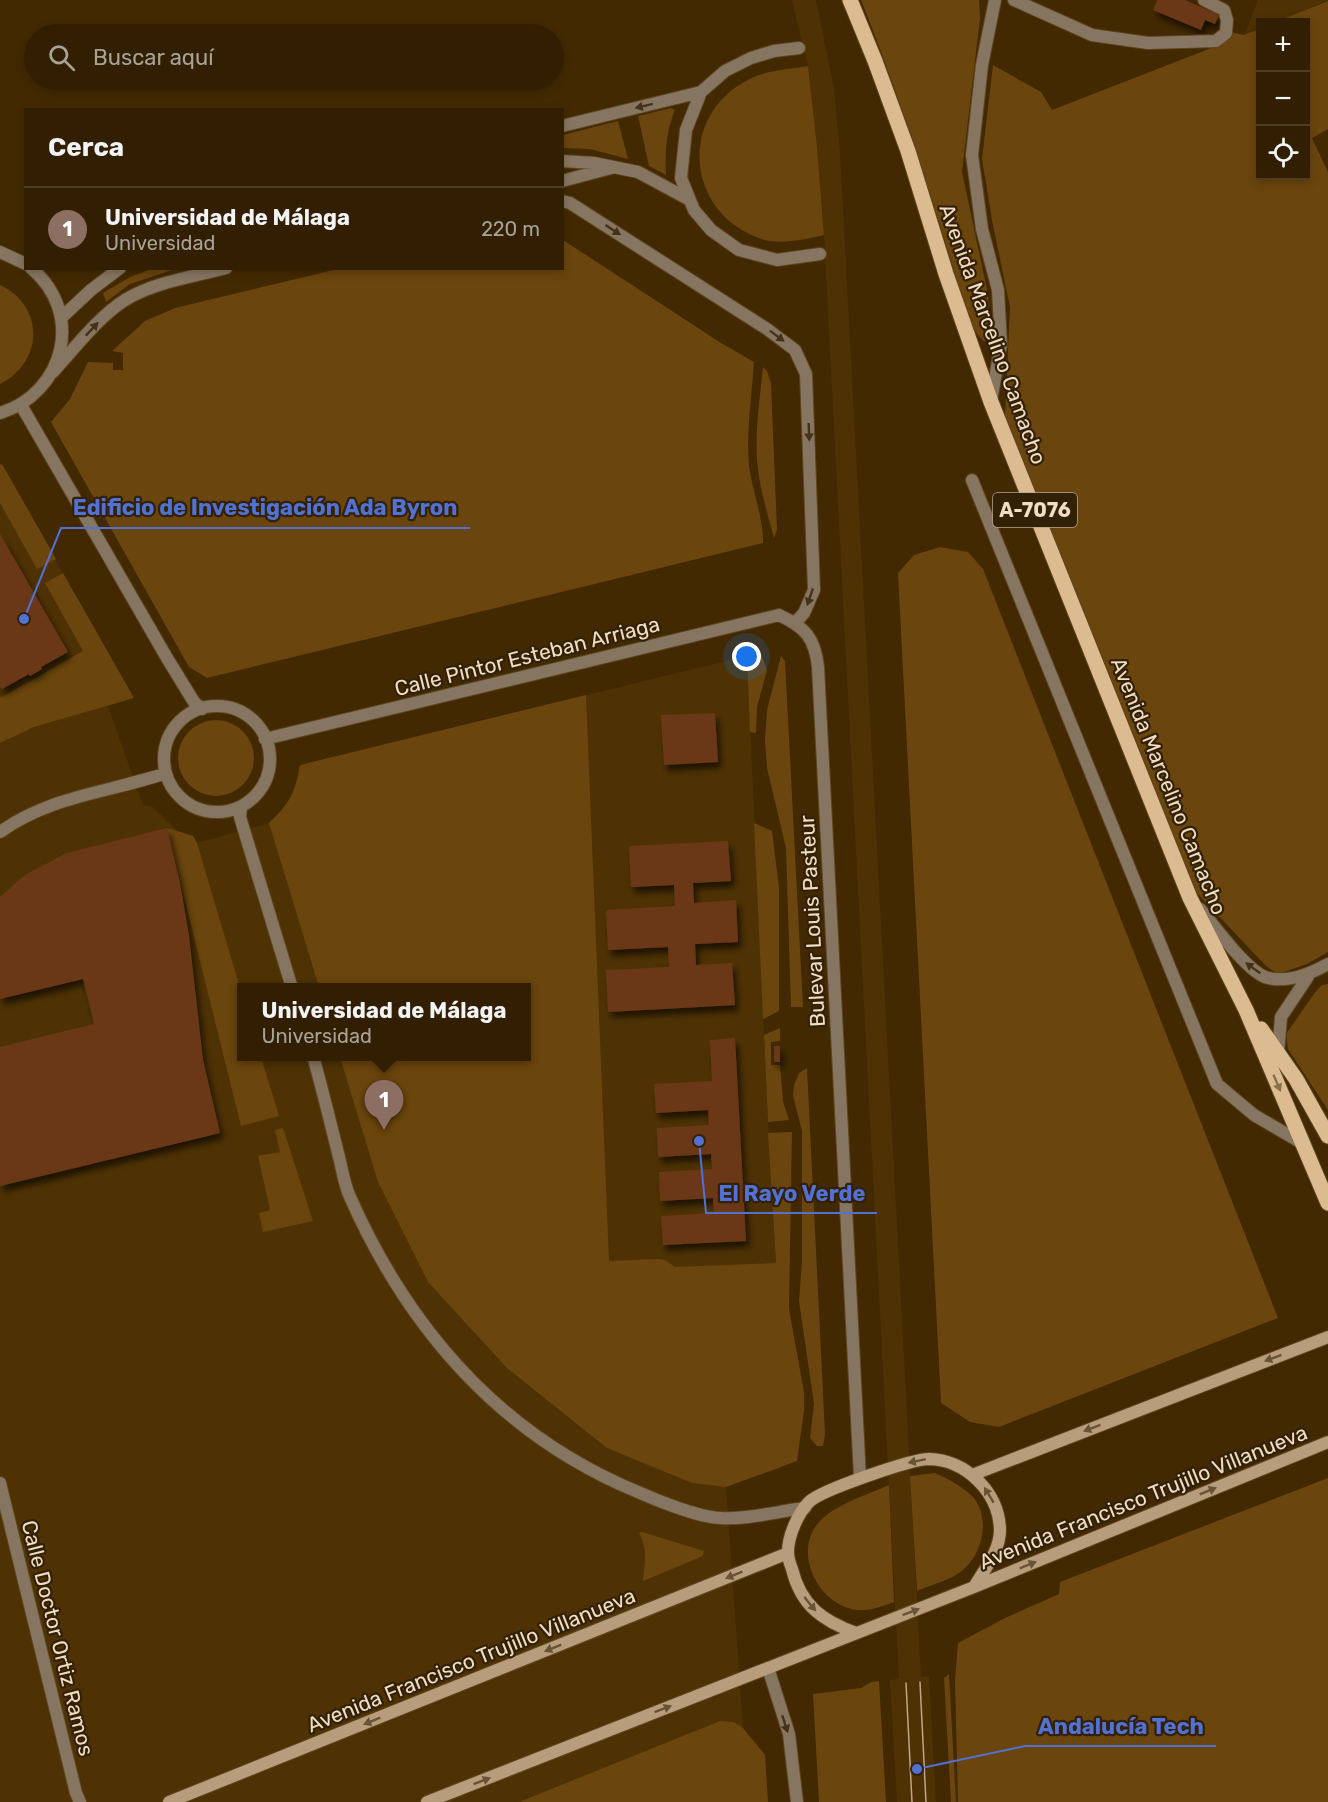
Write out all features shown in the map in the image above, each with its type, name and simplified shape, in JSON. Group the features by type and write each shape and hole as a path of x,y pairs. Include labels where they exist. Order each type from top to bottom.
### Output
{"main road":[{"name":"Avenida Marcelino Camacho","path":"850,0 908,151 945,274 991,402 1190,898 1246,1010 1328,1203"},
{"name":"Avenida Marcelino Camacho","path":"1246,1010 1296,1079 1328,1136"}],"street":[{"path":"991,402 1001,344 998,290 982,229 972,155 982,66 995,0"},
{"path":"1014,0 1092,35 1148,43 1216,41 1226,33 1227,20 1224,10 1204,0"},
{"path":"564,126 701,92 725,72 751,58 774,51 799,48"},
{"path":"701,92 686,130 681,178 694,210 711,230 739,250 777,260 820,254"},
{"path":"564,161 594,163 638,172 690,200"},
{"path":"564,180 614,167"},
{"path":"564,202 570,203 767,329 795,350 806,374 814,590 804,613 796,622"},
{"path":"0,252 24,252"},
{"path":"0,252 24,263"},
{"path":"33,270 54,296 62,318 63,336 60,354 53,372"},
{"path":"62,318 91,290 117,270"},
{"path":"0,413 21,405 42,387 99,321 124,300 149,288 218,270"},
{"path":"21,405 167,658 194,702 202,708"},
{"path":"972,480 1217,1084 1254,1115 1302,1143"},
{"name":"Calle Pintor Esteban Arriaga","path":"265,739 763,618 779,615 796,622"},
{"name":"Bulevar Louis Pasteur","path":"796,622 807,633 816,651 818,667 860,1479"},
{"path":"217,706 246,715 258,726 265,739 270,754 263,785 254,797 241,807 226,812 209,812 194,807 180,798 170,785 164,754 168,739 176,726 188,715 202,708 217,706"},
{"path":"0,832 17,819 44,807 166,773"},
{"path":"241,807 240,817 291,983"},
{"path":"1190,898 1248,966 1266,977 1287,979 1309,975 1328,964"},
{"path":"1278,1053 1281,1017 1309,975"},
{"path":"314,1061 349,1194 384,1265 436,1342 468,1378 504,1411 562,1455 606,1479 660,1502 718,1518 806,1508"},
{"path":"972,1475 1328,1336"},
{"name":"Avenida Francisco Trujillo Villanueva","path":"974,1587 1328,1442"},
{"path":"427,1802 974,1587 994,1553 1000,1530 994,1500 972,1475 947,1461 927,1459 860,1479 810,1501 790,1537 788,1553 797,1587 819,1615 832,1624 856,1633"},
{"name":"Calle Doctor Ortiz Ramos","path":"0,1483 80,1802"},
{"name":"Avenida Francisco Trujillo Villanueva","path":"169,1802 788,1553"},
{"path":"768,1668 789,1734 797,1802"}],"shaded area":[{"path":"792,0 816,0 834,88 840,152 921,1677 929,1677 936,1802 897,1802 890,1680 899,1679 824,235 808,66"},
{"path":"861,0 979,0 980,18 962,172 988,294 990,335 984,342 971,327 906,121"},
{"path":"1258,0 1328,0 1285,18 1256,18 1256,31 1244,36"},
{"path":"1328,1 1328,129 1312,138 1328,172 1328,952 1307,964 1278,974 1266,966 1197,893 1005,416 1010,307 982,159 993,65 1041,92 1052,110 1219,45 1230,32 1244,35 1256,30 1256,180 1310,180 1310,18 1285,18"},
{"path":"808,66 824,235 790,241 764,240 732,223 714,204 703,182 700,158 703,134 713,111 730,92 760,75"},
{"path":"671,108 675,110 667,142 666,175 649,166 638,116"},
{"path":"618,121 628,159 590,149 564,148 564,135"},
{"path":"564,241 754,362 748,452 762,525 763,543 207,678 189,667 51,422 70,399 88,362 113,363 113,370 123,370 123,353 112,351 145,321 175,308 334,270 564,270"},
{"path":"149,270 172,270 130,284 106,302 103,293 130,277"},
{"path":"0,285 15,294 25,306 31,320 33,334 31,349 25,362 0,384"},
{"path":"763,367 771,383 777,530 774,538 761,490 757,460 757,425"},
{"path":"0,463 134,698 108,706 143,805 153,807 176,830 193,836 197,843 269,823 282,810 296,789 300,765 747,656 776,1263 781,1468 726,1487 743,1728 765,1755 768,1802 0,1802"},
{"path":"2,464 56,559 37,569 0,503 0,465"},
{"path":"940,547 968,552 983,569 1278,1318 999,1427 970,1422 941,1403 898,573 914,555"},
{"path":"63,573 134,698 34,727 0,743 0,696 2,697 83,651 45,583"},
{"path":"760,651 767,670 757,707 756,733 750,732 747,656"},
{"path":"781,656 785,661 803,1007 791,1007 786,848 767,768 765,739 767,710"},
{"path":"586,695 609,1261 657,1259 665,1260 675,1267 776,1263 768,1133 792,1132 789,1309 804,1392 804,1411 797,1461 726,1487 692,1483 607,1448 507,1368 428,1282 378,1182 341,1061 531,1061 531,983 318,983 269,823 290,797 300,765"},
{"path":"209,720 223,720 237,726 248,737 254,751 251,773 243,785 223,796 209,796 195,790 184,779 178,765 178,751 184,737 195,726"},
{"path":"754,823 772,831 779,888 779,1011 763,1019"},
{"path":"167,828 193,836 197,843 239,983 237,1061 262,1061 279,1116 241,1126"},
{"path":"1328,984 1328,1110 1288,1049 1286,1034 1316,991 1322,985"},
{"path":"780,1028 780,1041 771,1042 771,1065 780,1065 783,1101 789,1120 768,1122 764,1035"},
{"path":"807,1068 825,1434 823,1446 817,1446 810,1438 814,1404 799,1301 802,1261 802,1131 793,1096 794,1085 799,1073"},
{"path":"283,1128 313,1221 263,1232 259,1213 270,1210 258,1156 280,1152 275,1130"},
{"path":"935,1473 954,1482 971,1495 981,1513 982,1533 976,1554 963,1570 917,1591 910,1476"},
{"path":"1328,1478 1328,1802 958,1802 955,1680 958,1643 1005,1618 1059,1594 1060,1582"},
{"path":"889,1485 894,1602 864,1610 845,1607 834,1601 816,1581 808,1557 808,1544 812,1532 820,1521 835,1509"},
{"path":"639,1533 704,1551 703,1556 643,1581 645,1552"},
{"path":"949,1674 956,1802 951,1802 944,1678"},
{"path":"879,1681 886,1802 819,1802 813,1694 861,1688 871,1682"},
{"path":"720,1721 734,1722 743,1728 765,1755 768,1802 519,1802"}],"building":[{"path":"1157,0 1185,0 1219,15 1215,24 1205,20 1201,30 1153,10"},
{"path":"0,534 68,652 30,676 29,674 2,689 0,687"},
{"path":"715,713 718,762 664,765 661,715"},
{"path":"167,828 189,936 203,1060 220,1133 0,1186 0,1047 94,1024 83,979 0,999 0,897 25,875 67,853"},
{"path":"728,841 731,881 693,883 694,903 736,900 738,942 695,944 696,965 732,963 735,1005 608,1012 606,970 669,967 668,947 608,950 606,910 675,906 674,885 631,887 629,846"},
{"path":"735,1038 746,1241 663,1245 661,1216 714,1213 713,1198 660,1201 659,1172 712,1169 711,1154 658,1157 657,1128 709,1125 708,1110 656,1113 654,1084 712,1081 710,1040"},
{"path":"774,1046 780,1046 780,1062 774,1062"}],"tram line":[{"path":"920,1682 926,1802"},
{"path":"906,1683 912,1802"}],"place":[{"name":"Edificio de Investigación Ada Byron","path":"24,619"},
{"name":"Universidad de Málaga","path":"384,1130"},
{"name":"El Rayo Verde","path":"699,1141"},
{"name":"Andalucía Tech","path":"917,1769"}]}
